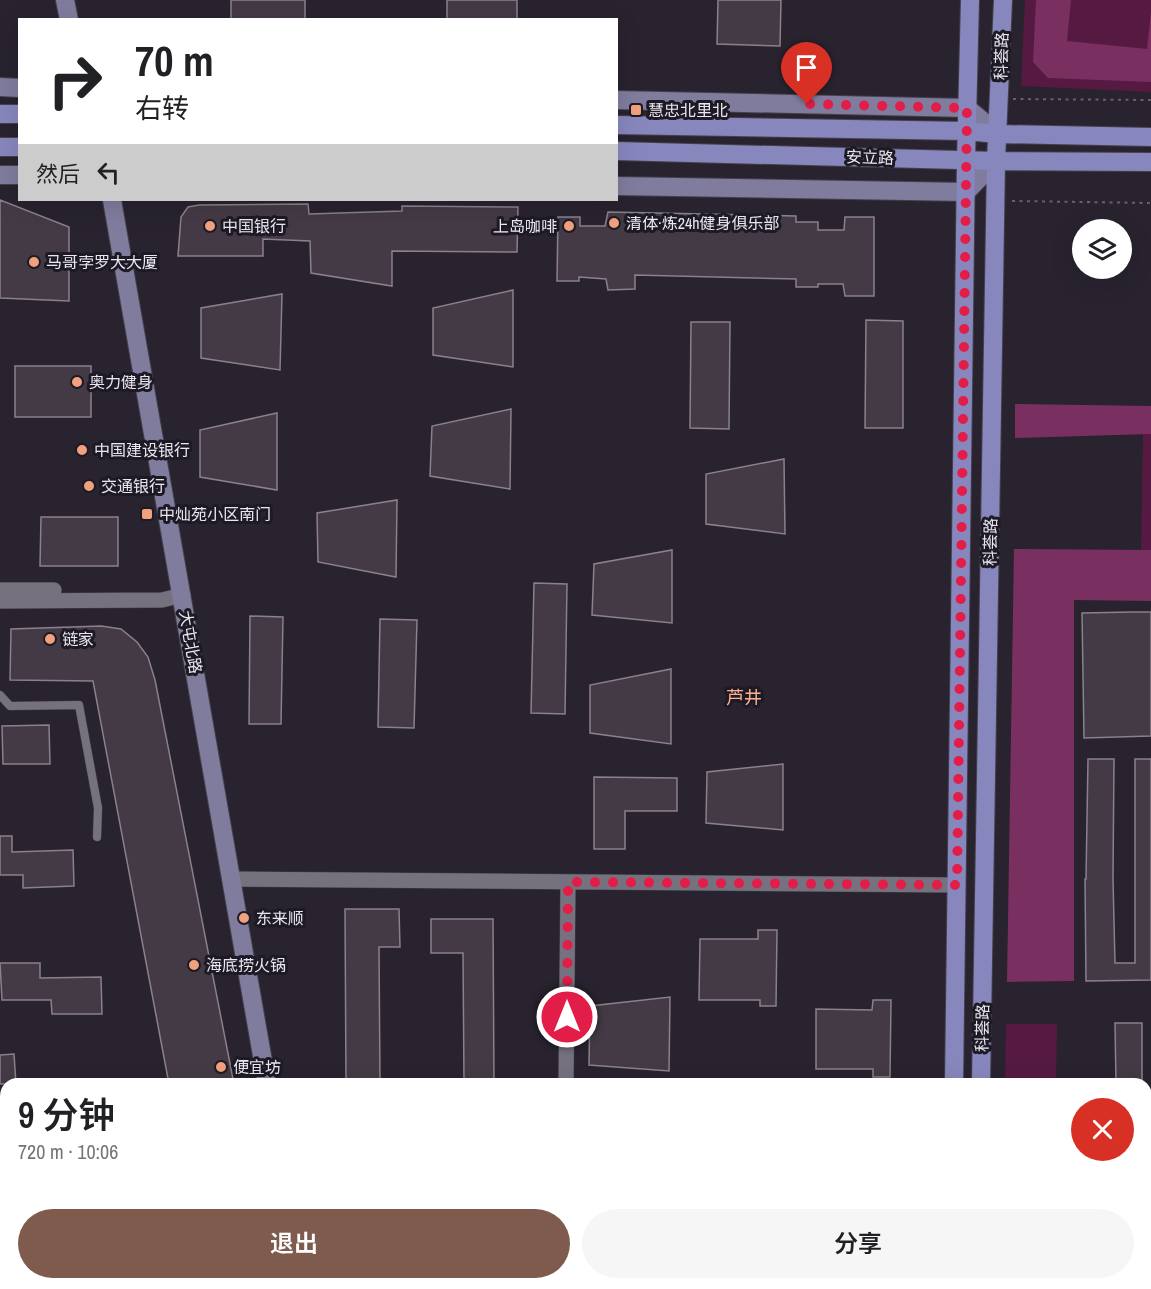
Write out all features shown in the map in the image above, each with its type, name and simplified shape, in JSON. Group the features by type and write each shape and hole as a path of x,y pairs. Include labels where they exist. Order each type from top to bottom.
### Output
{"main road":[{"name":"科荟路","path":"954,1078 966,130 970,0"},
{"name":"科荟路","path":"981,1078 995,201 1003,0"},
{"path":"0,114 18,114"},
{"name":"安立路","path":"618,125 966,130 998,134 1151,137"},
{"path":"0,147 18,147"},
{"name":"安立路","path":"618,151 1151,164"}],"street":[{"path":"65,0 69,18"},
{"path":"0,87 18,88"},
{"path":"618,100 967,108 998,134"},
{"path":"966,192 996,161"},
{"path":"0,175 18,176"},
{"name":"安立路","path":"618,186 966,192"},
{"name":"大屯北路","path":"112,201 266,1078"},
{"path":"0,591 161,591 183,595"},
{"path":"0,601 162,600 183,595"},
{"path":"231,879 957,885"},
{"path":"566,1078 568,882"}],"lane":[{"path":"0,695 10,706 80,705 99,808 97,837"}],"path":[{"path":"999,99 1151,100"},
{"path":"995,201 1151,203"}],"shaded area":[{"path":"1025,0 1151,0 1151,92 1021,86"},
{"path":"1036,0 1071,0 1067,41 1147,49 1151,12 1151,82 1048,78 1033,62"},
{"path":"1015,404 1151,406 1151,434 1015,438"},
{"path":"1143,434 1151,434 1151,550 1141,550"},
{"path":"1014,549 1151,550 1151,601 1074,600 1074,981 1007,982"},
{"path":"1006,1024 1057,1024 1056,1078 1005,1078"}],"building":[{"path":"231,0 305,0 305,18 231,18"},
{"path":"447,0 517,0 517,18 447,18"},
{"path":"718,0 781,0 780,46 717,44"},
{"name":"马哥孛罗大大厦","path":"0,200 69,227 69,301 0,298"},
{"path":"308,204 309,214 402,211 402,206 518,207 517,252 392,251 392,286 311,273 310,241 263,239 263,256 178,256 181,217 188,207"},
{"path":"608,212 796,216 796,222 818,222 818,230 844,230 845,217 874,217 874,296 845,296 843,284 796,287 796,279 635,275 635,289 608,290 606,279 579,277 579,281 557,281 558,217 580,217 580,226 605,226"},
{"path":"513,290 513,367 433,355 433,308"},
{"path":"282,294 280,370 201,358 201,308"},
{"path":"866,320 903,321 903,428 865,428"},
{"path":"691,322 730,322 729,429 690,428"},
{"path":"15,366 91,366 91,417 15,417"},
{"path":"511,409 510,489 430,476 432,426"},
{"path":"277,413 277,490 200,477 200,430"},
{"path":"784,459 785,534 706,524 706,474"},
{"path":"397,500 396,577 318,562 317,513"},
{"path":"41,517 118,517 118,566 40,566"},
{"path":"672,550 672,623 592,615 594,564"},
{"path":"534,583 567,584 565,714 531,713"},
{"path":"1151,612 1151,736 1084,738 1082,613"},
{"path":"250,616 283,617 281,724 249,724"},
{"path":"380,619 417,620 414,728 378,727"},
{"path":"101,626 121,629 137,642 148,657 155,680 233,1078 168,1078 93,681 10,680 11,629"},
{"path":"671,669 671,744 590,733 590,685"},
{"path":"49,725 50,764 3,764 2,726"},
{"path":"1088,759 1114,759 1115,963 1135,963 1135,759 1151,759 1151,980 1086,981 1085,879"},
{"path":"783,764 783,830 706,823 707,772"},
{"path":"594,777 677,778 677,811 625,811 625,849 594,849"},
{"path":"0,836 12,836 12,852 73,850 74,886 23,888 23,875 0,875"},
{"path":"345,909 399,909 400,947 379,947 380,1078 346,1078"},
{"path":"431,919 493,919 494,1078 464,1078 463,953 431,953"},
{"path":"758,930 777,930 776,1006 760,1006 760,1000 699,1000 700,939 758,939"},
{"path":"0,963 40,963 40,978 101,977 102,1014 52,1014 51,1000 2,1000"},
{"path":"670,997 669,1071 589,1065 590,1006"},
{"path":"873,1000 891,1000 890,1077 873,1077 873,1069 816,1069 816,1009 872,1010"},
{"path":"1115,1023 1142,1023 1142,1078 1116,1078"},
{"path":"14,1054 16,1078 0,1078 0,1055"}],"place":[{"name":"慧忠北里北","path":"636,110"},
{"name":"清体·炼24h健身俱乐部","path":"614,223"},
{"name":"中国银行","path":"210,226"},
{"name":"上岛咖啡","path":"569,226"},
{"name":"马哥孛罗大大厦","path":"34,262"},
{"name":"奥力健身","path":"77,382"},
{"name":"中国建设银行","path":"82,450"},
{"name":"交通银行","path":"89,486"},
{"name":"中灿苑小区南门","path":"147,514"},
{"name":"链家","path":"50,639"},
{"name":"东来顺","path":"244,918"},
{"name":"海底捞火锅","path":"194,965"},
{"name":"便宜坊","path":"221,1067"}],"district":[{"name":"芦井","path":"744,697"}],"route":[{"path":"567,1017 568,882 957,885 967,108 807,104"}]}
